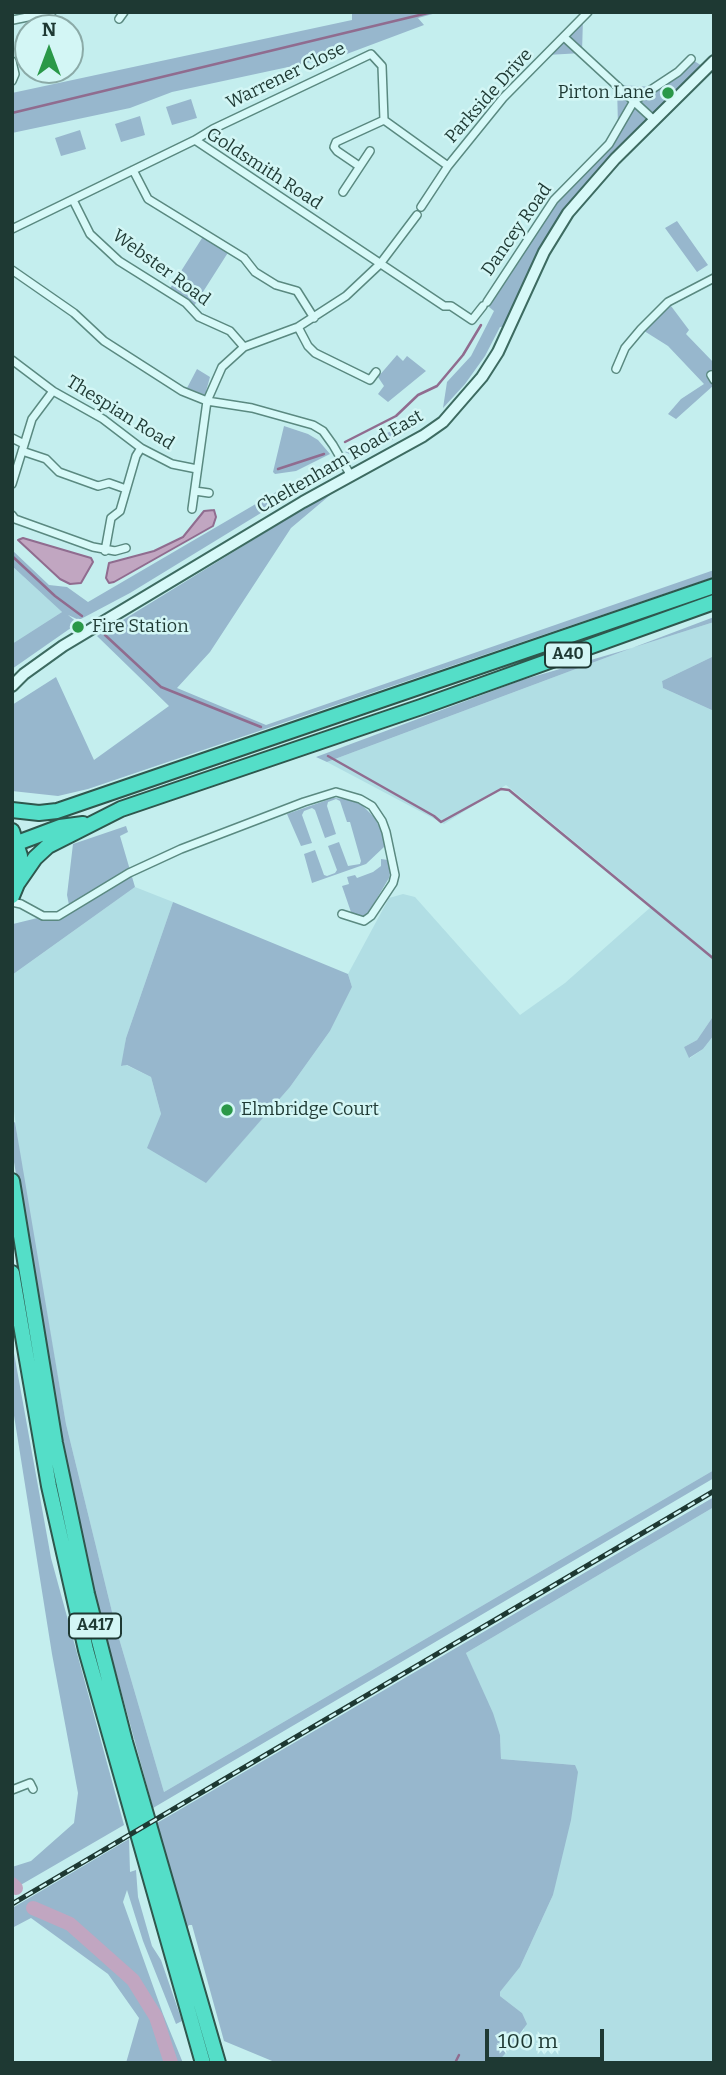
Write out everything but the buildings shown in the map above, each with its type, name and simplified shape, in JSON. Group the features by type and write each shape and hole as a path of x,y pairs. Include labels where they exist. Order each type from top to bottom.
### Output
{"highway":[{"name":"A40","path":"12,810 39,813 57,811 714,586"},
{"name":"A40","path":"15,890 36,858 48,846 95,822 150,799 714,603"},
{"name":"A40","path":"15,890 20,856 14,840 60,827 95,822"},
{"name":"A417","path":"12,1181 55,1443 87,1594 121,1730 218,2063"},
{"name":"A417","path":"12,1273 49,1486 86,1650 204,2063"}],"main road":[{"name":"Cheltenham Road East","path":"12,686 63,646 303,502 423,436 443,422 462,403 498,352 544,252 568,213 587,189 714,61"}],"street":[{"path":"13,12 13,20 52,12"},
{"name":"Parkside Drive","path":"244,347 298,327 314,318 346,296 380,264 448,166 503,98 588,12"},
{"path":"564,37 654,120"},
{"name":"Warrener Close","path":"195,140 371,54 382,66 384,120"},
{"name":"Dancey Road","path":"485,304 554,200 609,144 634,101 678,72 691,59"},
{"path":"12,61 15,74 12,81"},
{"path":"359,166 337,152 334,147 336,142 384,120 448,166"},
{"name":"Goldsmith Road","path":"12,229 195,140 444,306 451,306 472,320 485,304"},
{"path":"343,192 370,150"},
{"path":"132,170 148,199 244,258 255,272 276,285 297,291 314,318"},
{"name":"Webster Road","path":"73,200 90,234 119,261 186,303 199,317 230,331 244,347"},
{"path":"12,270 74,313 104,341 182,391 207,401 252,408 313,425 323,431 351,476"},
{"path":"616,369 625,348 668,302 714,278"},
{"path":"298,327 315,353 370,380 376,372"},
{"path":"192,509 207,401 222,367 244,347"},
{"name":"Thespian Road","path":"12,360 53,391 103,419 141,448 172,464 197,468"},
{"path":"12,484 32,419 53,391"},
{"path":"12,438 23,448 46,459 59,472 98,486 109,483 126,489"},
{"path":"105,551 111,517 120,511 141,448"},
{"path":"195,491 209,493"},
{"path":"12,515 15,519 105,551 126,548"},
{"path":"12,902 43,916 58,916 129,873 181,849 336,792 360,799 372,806 386,832 395,875 393,883 371,916 363,921 342,914"},
{"path":"12,1790 30,1783"}],"shaded area":[{"path":"352,12 440,12 418,18 424,25 344,55 172,92 130,108 12,133 12,93 54,84 84,84 84,78 352,20"},
{"path":"583,18 582,53 547,55"},
{"path":"691,59 707,69 568,213 512,326 500,327 485,356 443,408 447,382 471,356 494,311 489,307 554,200 609,144 618,127 617,85 656,87"},
{"path":"191,99 197,118 172,125 166,107"},
{"path":"140,116 145,135 121,142 115,124"},
{"path":"80,130 86,149 61,156 55,138"},
{"path":"677,221 708,265 697,272 665,228"},
{"path":"204,235 229,251 194,306 169,290"},
{"path":"668,302 689,330 686,334 714,363 714,385 676,419 668,414 681,399 704,384 668,346 641,329"},
{"path":"397,355 403,361 407,356 426,371 388,402 378,394 384,386 378,377"},
{"path":"197,369 210,377 205,395 187,388"},
{"path":"409,423 416,427 358,458 345,452"},
{"path":"284,426 318,440 330,454 296,471 275,474 273,472"},
{"path":"331,460 328,472 130,593 79,620 68,615 78,623 12,669 12,644 62,612 12,566 12,550 49,585 67,587 88,602"},
{"path":"342,485 291,528 210,652 177,688 266,725 714,570 714,577 88,789 58,796 12,791 12,705 56,677 94,760 169,706 97,636"},
{"path":"214,510 216,517 213,526 109,583 106,578 109,563 154,551 183,537 204,511"},
{"path":"23,538 91,558 93,562 81,583 70,584 60,579 18,540"},
{"path":"12,566 62,612 12,644"},
{"path":"714,617 714,622 632,648"},
{"path":"714,622 714,656 662,681 663,688 714,711 714,1015 697,1040 684,1047 690,1058 703,1049 714,1035 714,1470 164,1792 116,1628 66,1424 21,1165 12,1096 12,975 135,887 173,902 126,1038 122,1066 126,1065 151,1077 161,1114 206,1182 290,1087 330,1031 352,987 348,974 389,898 403,894 415,897 520,1015 565,983 652,906 506,785 444,824 327,762 632,648"},
{"path":"632,648 327,762 316,757 522,680"},
{"path":"714,656 714,711 663,688 662,681"},
{"path":"333,798 347,799 362,805 375,818 384,837 384,847 366,864 312,883 304,854 315,850 324,875 327,876 337,870 328,846 339,842 348,866 360,864 361,861 350,822 347,822 340,801 336,799 328,802 327,806 336,834 325,838 312,808 304,811 302,815 312,843 301,846 287,814"},
{"path":"126,826 128,832 120,836 135,887 12,975 13,924 70,910 67,895 73,844"},
{"path":"381,859 388,860 391,868 389,878 367,915 362,918 352,915 342,886 349,884 347,877 355,875 357,878 373,872 381,866"},
{"path":"173,902 348,974 352,987 330,1031 290,1087 206,1183 147,1148 161,1114 151,1077 127,1065 121,1066 126,1038"},
{"path":"714,1015 714,1035 703,1049 689,1058 684,1047 697,1040"},
{"path":"15,1122 66,1424 116,1628 164,1792 714,1470 714,1478 153,1808 97,1603 58,1426 12,1150 12,1124"},
{"path":"12,1342 51,1558 124,1825 12,1890 12,1867 31,1861 74,1823 78,1793 52,1654 12,1403"},
{"path":"714,1497 714,1507 466,1653 493,1713 500,1735 501,1759 575,1765 578,1772 571,1820 553,1895 520,1967 500,1992 500,1996 522,2013 527,2024 497,2063 277,2063 224,2041 192,1925 186,1930 157,1823"},
{"path":"714,1507 714,2063 497,2063 524,2030 522,2013 500,1996 500,1992 520,1967 553,1895 575,1765 501,1759 500,1735 466,1653"},
{"path":"129,1839 130,1872 136,1870 138,1897 152,1946 161,1960 182,2021 176,2024 143,1941 127,1890 123,1902 183,2063 126,2063 139,2018 108,1974 31,1918 12,1928 14,1907"}],"waterway":[{"path":"12,113 432,12"},
{"path":"345,442 396,416 418,395 437,386 463,355 481,325"},
{"path":"278,469 324,454"},
{"path":"12,556 55,596 82,616"},
{"path":"105,635 161,687 261,727"},
{"path":"328,756 441,822 501,789 509,790 714,959"},
{"path":"12,1884 16,1888"},
{"path":"33,1908 70,1924 133,1980 156,2017 171,2063"},
{"path":"455,2063 459,2055"}],"railway":[{"path":"12,1904 714,1491"}],"place":[{"name":"Pirton Lane","path":"668,93"},
{"name":"Fire Station","path":"78,627"},
{"name":"Elmbridge Court","path":"227,1110"}]}
